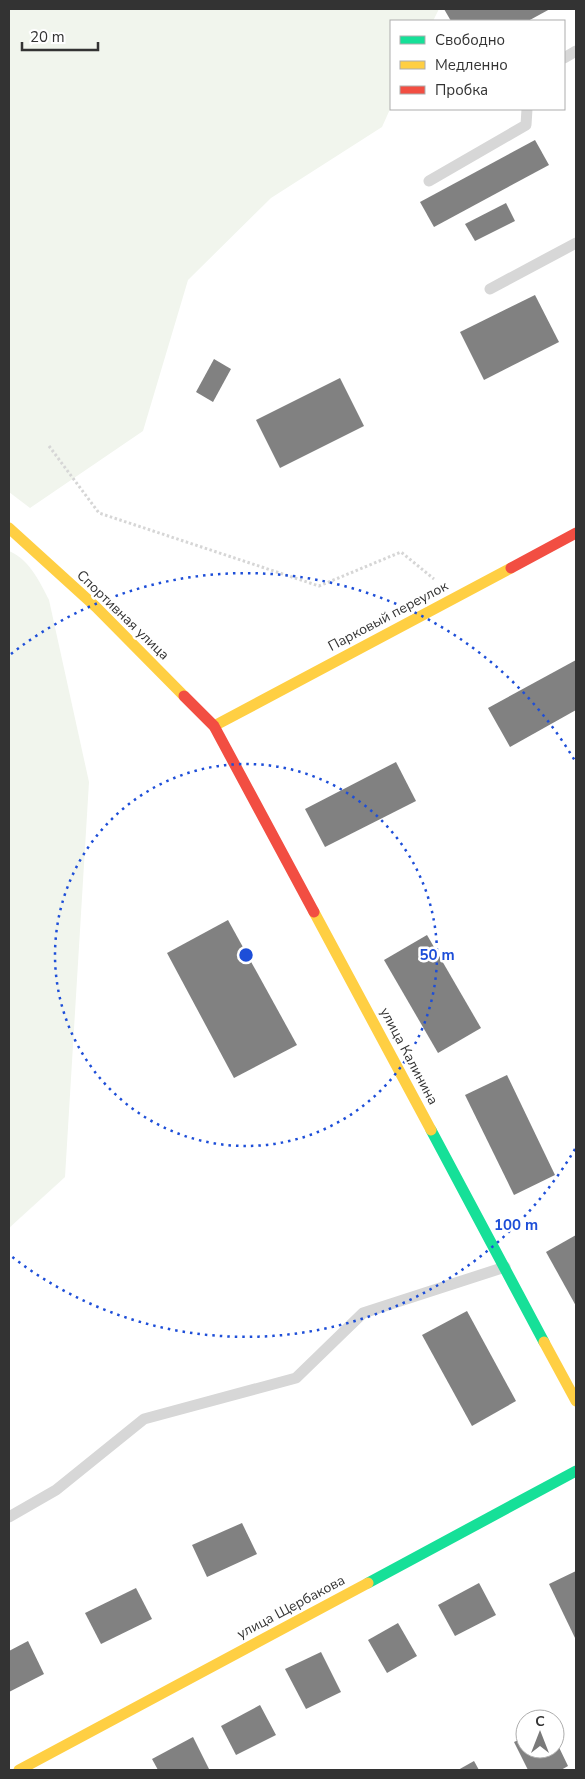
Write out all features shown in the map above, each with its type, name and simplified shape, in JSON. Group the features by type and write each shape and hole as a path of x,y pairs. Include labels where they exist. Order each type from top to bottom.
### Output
{"street":[{"name":"Спортивная улица","path":"9,528 96,607 214,726"},
{"name":"Парковый переулок","path":"214,726 576,533"},
{"name":"улица Калинина","path":"214,726 576,1401"},
{"name":"улица Щербакова","path":"19,1770 576,1471"}],"lane":[{"path":"565,57 576,51"},
{"path":"429,181 526,125 527,110"},
{"path":"490,289 576,243"},
{"path":"9,1517 56,1490 144,1419 296,1378 363,1313 505,1267"}],"path":[{"path":"49,446 99,513 319,586 401,552 455,598"}],"shaded area":[{"path":"9,9 439,9 434,20 390,20 390,109 382,127 271,198 188,280 143,431 30,508 9,492"},
{"path":"9,551 28,565 49,600 89,782 65,1177 9,1228"}],"building":[{"path":"444,9 550,9 530,20 450,20"},
{"path":"535,140 549,165 434,227 420,202"},
{"path":"506,203 515,221 475,241 465,224"},
{"path":"535,295 559,342 484,380 460,332"},
{"path":"214,359 231,369 213,402 196,392"},
{"path":"340,378 364,426 280,468 256,420"},
{"path":"576,660 576,710 510,747 488,708"},
{"path":"396,762 416,801 325,847 305,809"},
{"path":"228,920 297,1045 234,1078 167,953"},
{"path":"427,935 481,1028 438,1053 384,960"},
{"path":"507,1075 555,1175 514,1195 465,1095"},
{"path":"576,1235 576,1306 546,1252"},
{"path":"467,1311 516,1401 472,1426 422,1335"},
{"path":"242,1523 257,1554 207,1577 192,1545"},
{"path":"576,1571 576,1640 549,1584"},
{"path":"479,1583 496,1615 455,1636 438,1605"},
{"path":"136,1588 152,1619 101,1644 85,1613"},
{"path":"398,1623 417,1656 387,1673 368,1640"},
{"path":"28,1641 44,1674 9,1692 9,1651"},
{"path":"321,1652 341,1692 306,1709 285,1669"},
{"path":"260,1705 276,1735 236,1755 221,1726"},
{"path":"193,1737 209,1769 158,1770 152,1759"},
{"path":"522,1759 565,1759 568,1766 561,1770 528,1770"},
{"path":"474,1761 479,1770 458,1770"}],"traffic: fast":[{"path":"431,1130 544,1342"},
{"path":"368,1583 576,1471"}],"traffic: slow":[{"path":"9,528 96,607 184,696"},
{"path":"214,726 511,568"},
{"path":"314,912 431,1130"},
{"path":"544,1342 576,1401"},
{"path":"19,1770 368,1583"}],"traffic: jam":[{"path":"511,568 576,533"},
{"path":"184,696 214,726 314,912"}]}
